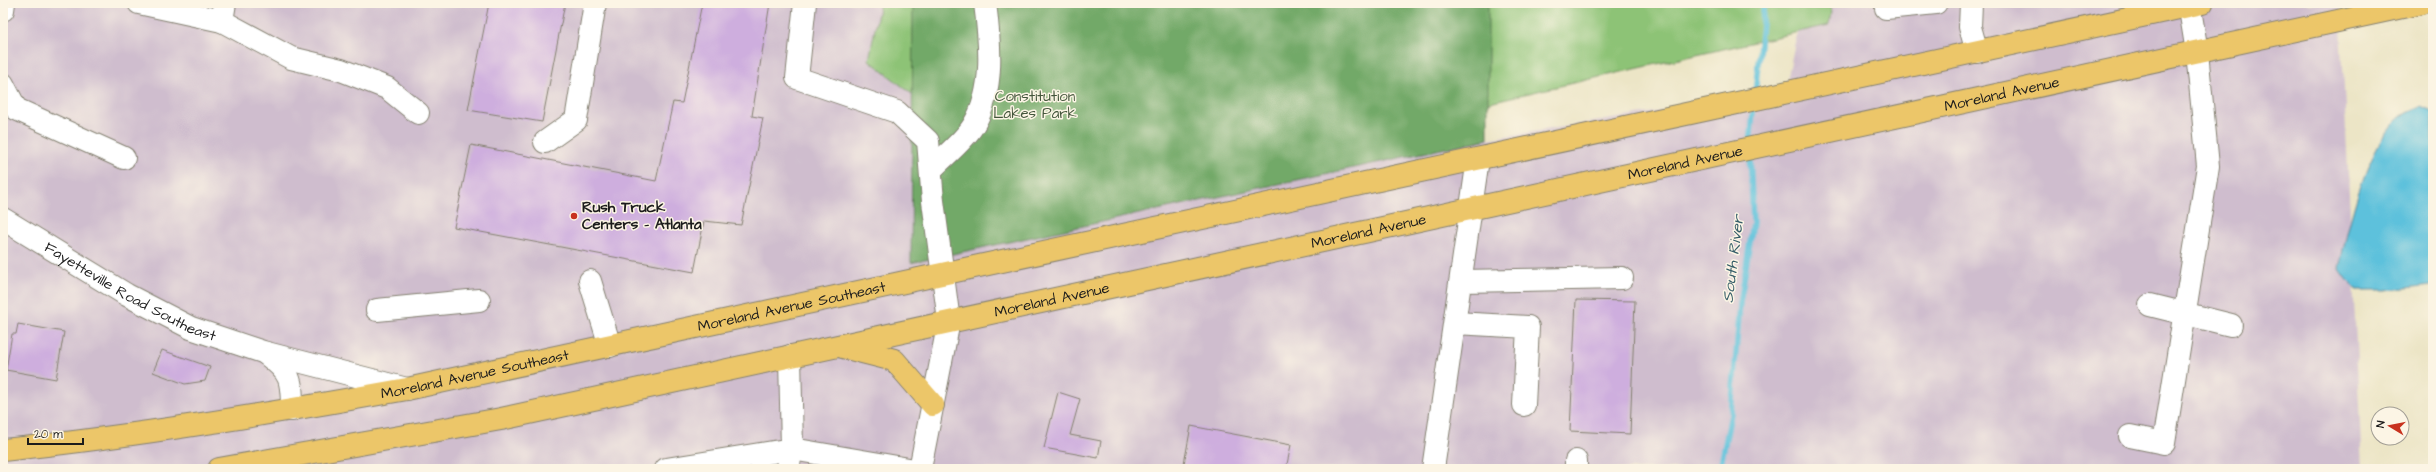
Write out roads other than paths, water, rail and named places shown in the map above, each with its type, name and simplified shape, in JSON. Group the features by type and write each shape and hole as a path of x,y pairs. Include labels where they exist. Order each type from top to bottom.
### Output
{"highway":[{"name":"Moreland Avenue","path":"949,321 2421,3"},
{"path":"943,275 1977,52 2161,8 2193,4"},
{"name":"Moreland Avenue Southeast","path":"3,450 62,444 292,410 406,389 943,275"},
{"path":"219,469 501,419 949,321"},
{"path":"838,345 894,360 932,405"}],"street":[{"path":"3,10 4,3"},
{"path":"139,3 223,12 291,58 341,70 387,88 418,113"},
{"path":"545,142 576,120 595,3"},
{"path":"805,3 797,78 897,112 928,141 930,170 949,321 920,469"},
{"path":"930,170 973,126 986,92 990,36 985,3"},
{"path":"1886,3 1886,8 1936,3"},
{"path":"1971,3 1970,26 1977,52"},
{"path":"2130,436 2164,443 2208,166 2193,4"},
{"path":"3,84 16,110 124,158"},
{"path":"1432,469 1472,209 1478,159"},
{"name":"Fayetteville Road Southeast","path":"3,219 127,294 191,328 264,352 406,389"},
{"path":"1461,281 1622,278"},
{"path":"590,281 610,346"},
{"path":"378,310 479,300"},
{"path":"2150,305 2231,325"},
{"path":"1455,322 1528,327 1524,405"},
{"name":"Fayetteville Road Southeast","path":"264,352 282,366 290,377 292,410"},
{"path":"790,356 790,459"},
{"path":"666,469 790,459 909,469"}],"water":[{"path":"2422,106 2433,111 2433,285 2386,290 2355,290 2339,268 2353,210 2367,168 2386,132 2400,117"}],"waterway":[{"name":"South River","path":"1755,94 1764,3"},
{"name":"South River","path":"1750,143 1754,104"},
{"name":"South River","path":"1720,469 1731,414 1740,304 1753,223 1750,152"}],"place":[{"name":"Rush Truck Centers – Atlanta","path":"574,216"}],"park label":[{"name":"Constitution Lakes Park","path":"1035,104"}]}
